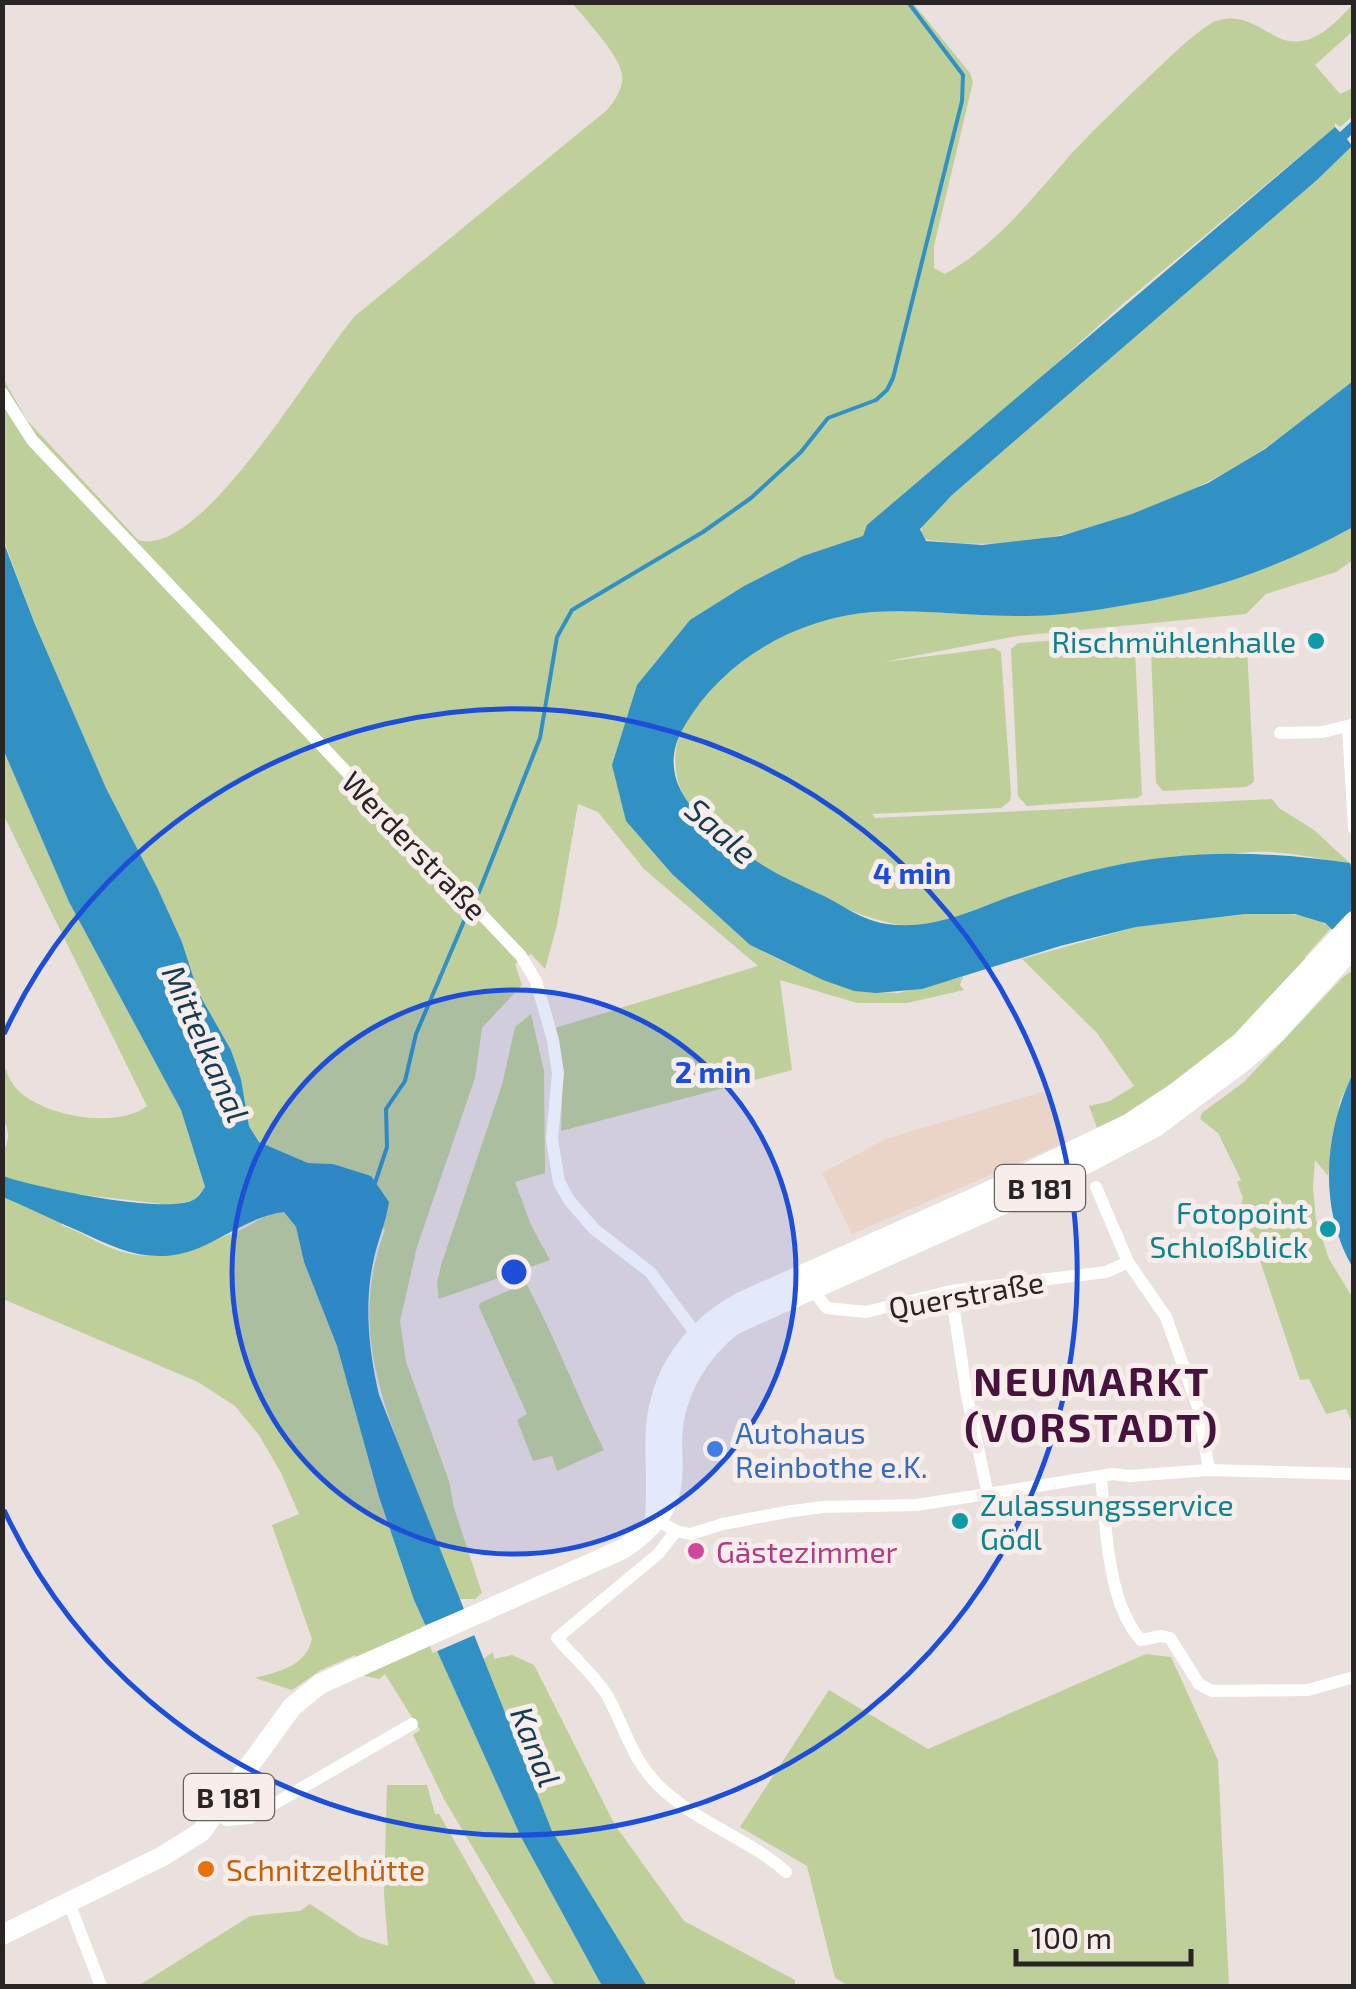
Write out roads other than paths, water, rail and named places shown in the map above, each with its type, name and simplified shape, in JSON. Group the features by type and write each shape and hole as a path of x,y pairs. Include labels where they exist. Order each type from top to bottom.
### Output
{"main road":[{"name":"B 181","path":"702,1341 1044,1186 1154,1128 1244,1061 1276,1032 1354,921"},
{"name":"B 181","path":"2,1935 186,1844 217,1814 292,1707 320,1684 623,1550 646,1532 655,1519 658,1412 670,1373 741,1302 1045,1166 1128,1124 1240,1043 1327,964 1354,947"}],"street":[{"name":"Werderstraße","path":"2,392 32,440 527,964 536,981 558,1072 552,1139 559,1182 594,1229 650,1272 702,1341"},
{"path":"1280,733 1351,726 1354,828"},
{"path":"1096,1187 1128,1262 1166,1317 1199,1410 1209,1470"},
{"name":"Querstraße","path":"812,1289 827,1308 866,1312 951,1291 1106,1272 1128,1262"},
{"path":"951,1291 988,1495"},
{"path":"655,1519 690,1534 723,1524 822,1508 906,1506 1113,1474 1209,1470 1354,1474"},
{"path":"1101,1478 1114,1580 1126,1620 1140,1640 1170,1638 1198,1684 1212,1691 1308,1690 1354,1677"},
{"path":"676,1531 658,1554 557,1638 606,1693 639,1765 660,1787 682,1807 770,1857 786,1872"},
{"path":"217,1814 227,1820 250,1818 412,1724"},
{"path":"69,1903 102,1986"}],"water":[{"path":"1353,120 1353,133 1347,139 1352,146 1317,180 952,495 920,529 926,541 982,545 1061,536 1132,514 1208,483 1265,449 1353,381 1353,527 1246,576 1161,599 1052,615 892,611 817,623 765,646 720,680 685,725 675,747 674,767 689,803 718,833 760,864 874,921 912,925 941,921 1066,878 1138,861 1258,854 1350,863 1354,880 1353,949 1325,923 1295,914 1245,914 1136,927 922,989 876,993 854,991 823,980 750,945 672,874 626,821 612,765 637,685 690,620 803,556 863,536 867,525 1335,127 1340,132"},
{"name":"Mittelkanal","path":"2,538 106,788 182,942 198,992 231,1050 241,1079 249,1126 259,1142 308,1163 333,1164 371,1176 389,1202 373,1263 368,1312 379,1395 552,1831 647,1986 602,1986 521,1837 414,1600 379,1497 337,1346 304,1262 296,1227 284,1212 251,1222 199,1248 152,1256 110,1245 3,1197 3,1176 70,1193 158,1204 195,1199 205,1187 181,1110 69,902 3,749"},
{"path":"1353,1073 1353,1268 1334,1221 1329,1171 1336,1120"}],"waterway":[{"path":"479,892 540,738 557,637 572,610 703,532 751,498 801,452 828,418 876,400 893,378 962,101 963,75 908,2"},
{"path":"375,1183 387,1147 386,1109 405,1081 416,1034 467,914"}],"place":[{"name":"Rischmühlenhalle","path":"1316,641"},
{"name":"Fotopoint Schloßblick","path":"1328,1229"},
{"name":"Autohaus Reinbothe e.K.","path":"715,1449"},
{"name":"Zulassungsservice Gödl","path":"960,1521"},
{"name":"Gästezimmer","path":"696,1551"},
{"name":"Schnitzelhütte","path":"206,1869"}],"district":[{"name":"NEUMARKT (VORSTADT)","path":"1092,1403"}],"water label":[{"name":"Saale","path":"722,830"},
{"name":"Kanal","path":"537,1746"}]}
